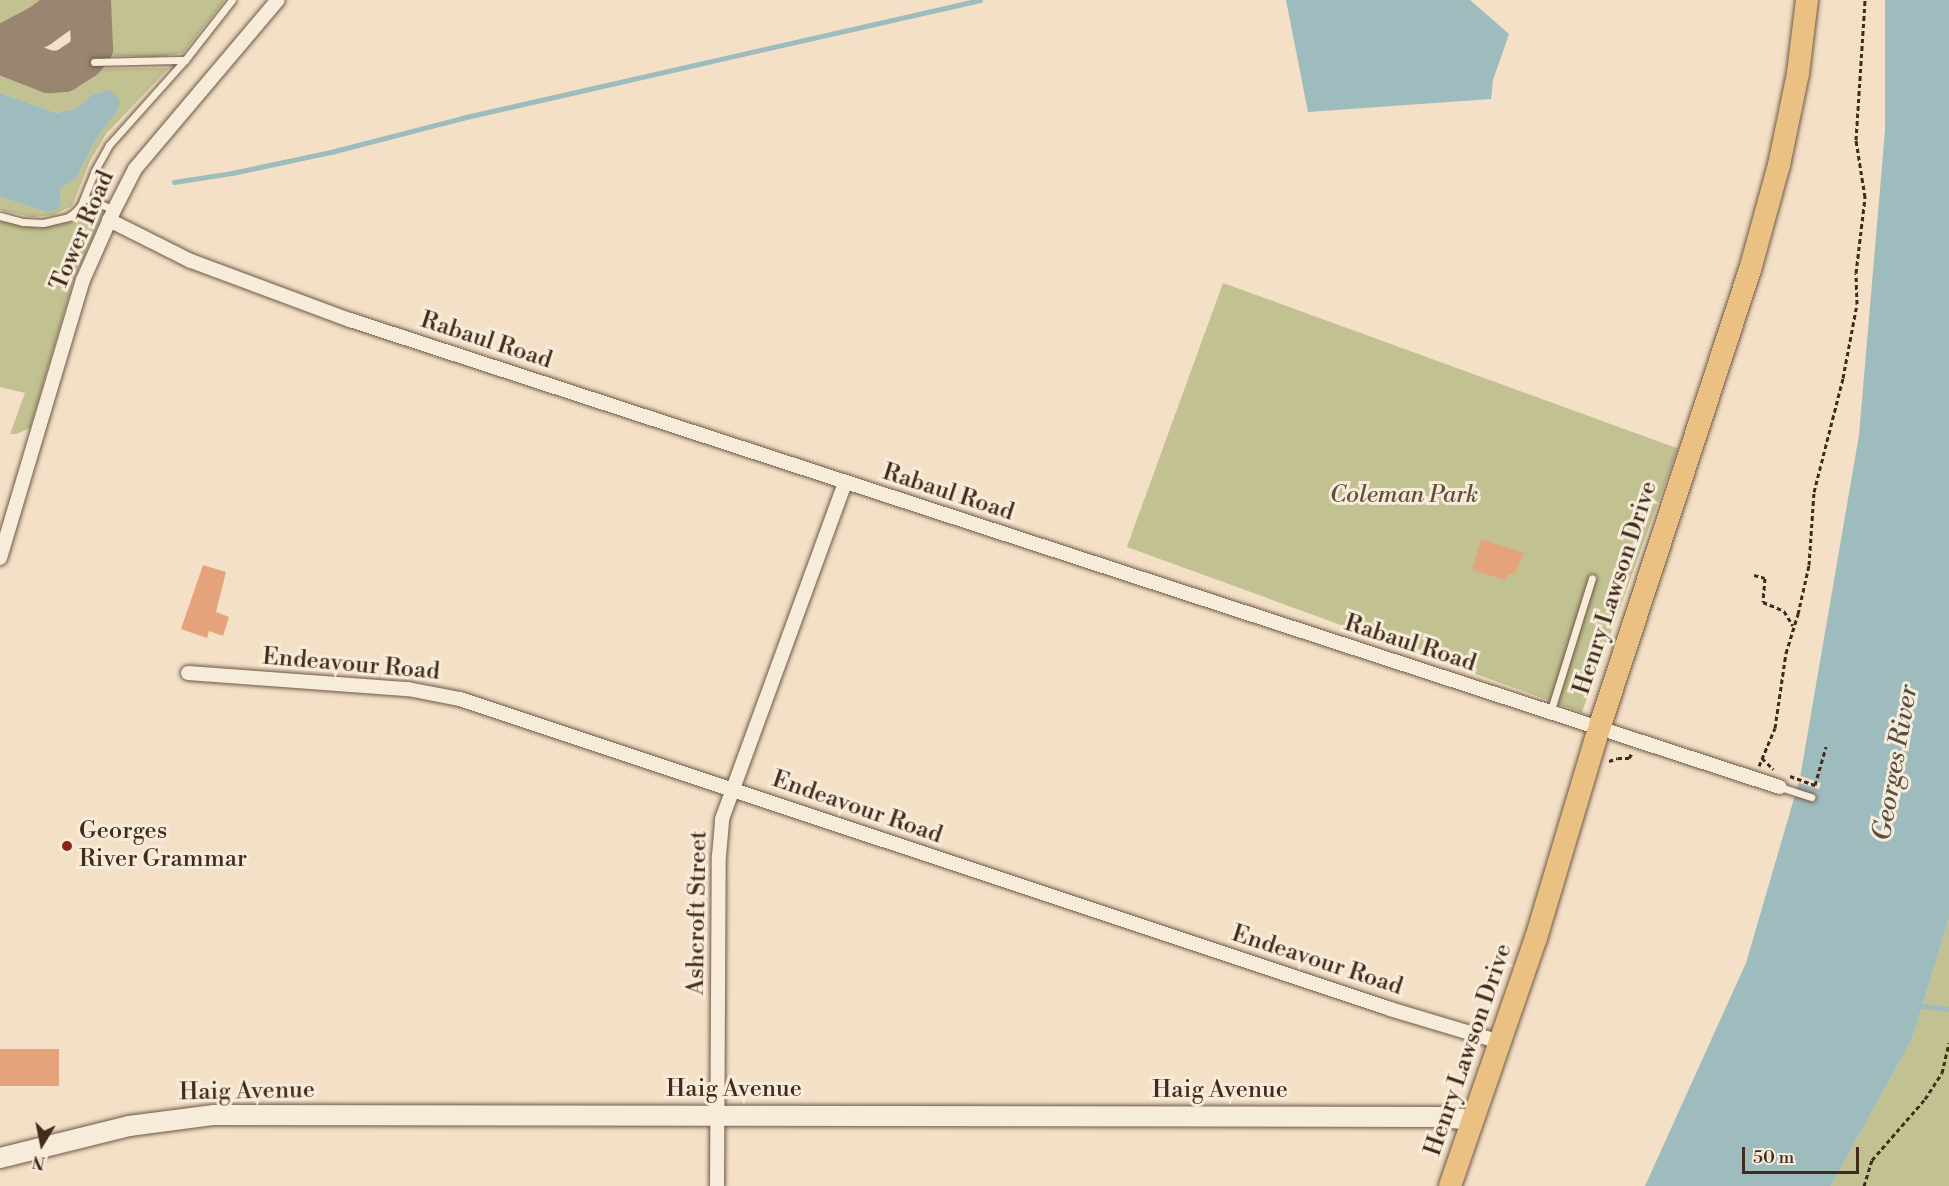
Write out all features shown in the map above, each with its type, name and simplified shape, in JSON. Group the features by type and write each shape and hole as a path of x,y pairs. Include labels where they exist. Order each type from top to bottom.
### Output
{"main road":[{"name":"Henry Lawson Drive","path":"1450,1186 1536,938 1599,730 1750,270 1779,165 1798,73 1807,0"},
{"name":"Haig Avenue","path":"0,1158 129,1126 196,1116 1443,1117 1472,1120"}],"street":[{"name":"Tower Road","path":"0,558 83,280 112,215 135,169 278,0"},
{"name":"Rabaul Road","path":"112,215 190,261 350,320 1497,697 1780,787"},
{"name":"Ashcroft Street","path":"717,1186 719,842 722,819 845,483"},
{"name":"Endeavour Road","path":"188,673 408,689 442,694 1390,1009 1500,1042"}],"lane":[{"path":"0,216 33,223 59,219 75,212 85,198 94,172 109,146 185,60 232,0"},
{"path":"94,62 185,60"},
{"path":"85,198 112,215"},
{"path":"1550,714 1592,578"},
{"path":"1780,787 1811,797"}],"path":[{"path":"1754,778 1775,728 1786,653 1809,565 1814,492 1843,378 1858,296 1856,273 1865,197 1856,140 1865,0"},
{"path":"1754,575 1765,578 1763,602 1784,611 1794,627"},
{"path":"1816,781 1826,749"},
{"path":"1864,1186 1872,1160 1925,1100 1942,1073 1949,1043"}],"green space":[{"path":"0,0 49,0 0,28"},
{"path":"103,0 225,0 183,53 154,57 102,55 104,48 101,13"},
{"path":"0,65 55,84 68,83 90,69 169,68 106,134 90,161 72,206 53,215 32,217 0,210 0,197 46,212 61,199 60,189 77,177 96,139 118,110 107,90 91,95 77,108 57,113 0,93"},
{"path":"87,211 104,212 73,282 30,428 10,434 25,393 0,387 0,221 39,228 69,222"},
{"name":"Coleman Park","path":"1223,283 1678,449 1582,713 1127,547"},
{"path":"1949,919 1949,1186 1831,1186 1912,1039"}],"water":[{"path":"1286,0 1470,0 1509,34 1493,80 1491,99 1308,112"},
{"name":"Georges River","path":"1885,0 1949,0 1949,919 1912,1039 1831,1186 1645,1186 1746,963 1800,778 1859,435 1885,131"},
{"path":"107,90 116,95 120,102 118,110 96,139 77,177 60,189 61,199 58,209 46,212 0,197 0,93 57,113 77,108 91,95"}],"pier":[{"path":"1798,775 1821,783 1819,789 1796,782"}],"building":[{"path":"1481,539 1524,553 1514,575 1508,573 1506,580 1472,570"},
{"path":"203,565 226,572 216,612 229,617 223,636 209,631 207,638 181,629"},
{"path":"0,1049 59,1049 59,1086 0,1086"}],"waterway":[{"path":"174,182 232,173 331,152 462,118 980,0"},
{"path":"1916,1005 1949,1009"}],"taxiway":[{"path":"0,47 40,26 76,0"},
{"path":"0,53 49,72 64,71 84,58 92,48 90,0"}],"place":[{"name":"Georges River Grammar","path":"67,846"}]}
